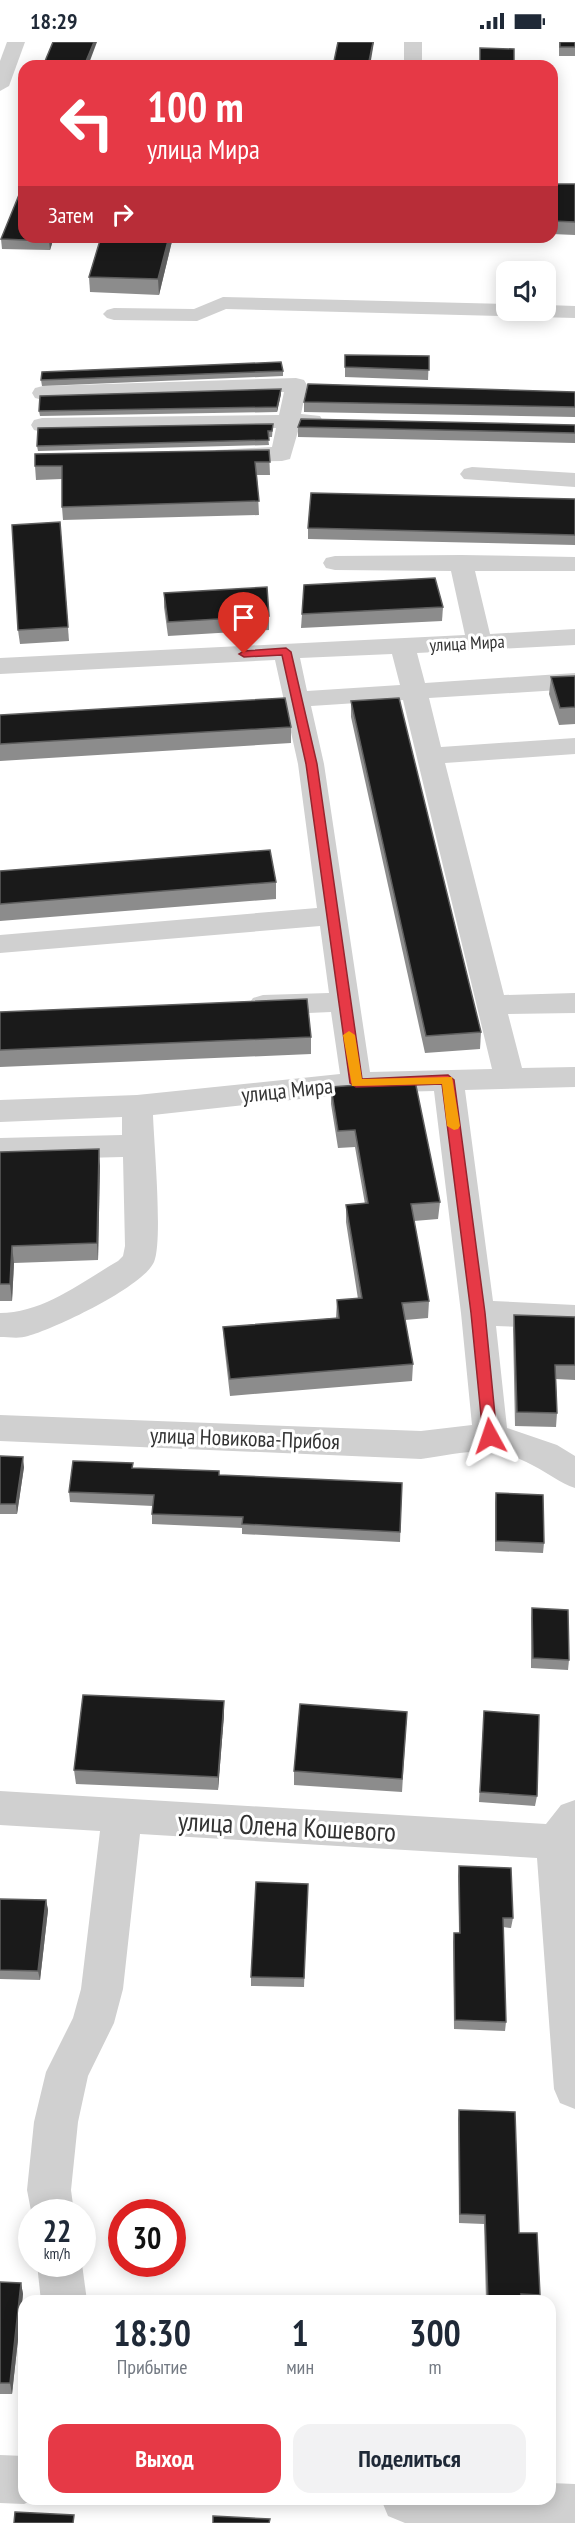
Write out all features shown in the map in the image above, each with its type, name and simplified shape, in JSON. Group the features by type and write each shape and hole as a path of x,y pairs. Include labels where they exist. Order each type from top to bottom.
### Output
{"street":[{"path":"0,86 16,42"},
{"path":"412,42 413,60"},
{"path":"114,314 197,315 223,303 496,310"},
{"path":"556,311 575,312"},
{"path":"198,455 282,454 296,385"},
{"path":"43,393 319,385"},
{"path":"42,425 338,421"},
{"path":"471,474 575,480"},
{"path":"461,562 472,618 480,642"},
{"path":"335,563 575,564"},
{"path":"135,634 138,660"},
{"name":"улица Мира","path":"0,666 575,637"},
{"path":"404,646 509,1077"},
{"path":"286,652 311,764 356,1083"},
{"path":"297,699 575,681"},
{"path":"430,756 575,746"},
{"path":"0,944 331,916"},
{"path":"237,1006 344,1002"},
{"path":"491,1005 575,1002"},
{"name":"улица Мира","path":"0,1111 137,1106 356,1083 509,1077 575,1077"},
{"path":"448,1080 478,1313 490,1436 545,1455 575,1474"},
{"path":"0,1325 24,1325 76,1302 130,1269 138,1261 141,1246 137,1106"},
{"path":"0,1149 138,1146"},
{"path":"478,1313 575,1317"},
{"name":"улица Новикова-Прибоя","path":"0,1428 421,1445 490,1436"},
{"name":"улица Олена Кошевого","path":"0,1808 122,1816 569,1834"},
{"path":"50,2199 49,2190 56,2122 67,2072 93,2023 102,1989 122,1816"},
{"path":"569,1834 575,2090"},
{"path":"61,2277 63,2295"},
{"path":"0,2479 18,2480"},
{"path":"518,2505 575,2508"}],"building":[{"path":"53,42 94,42 86,60 46,60"},
{"path":"338,42 373,42 369,60 334,60"},
{"path":"560,42 575,42 575,47 560,47"},
{"path":"480,48 514,49 514,60 480,60"},
{"path":"558,184 575,184 575,222 558,221"},
{"path":"18,197 18,240 1,239"},
{"path":"99,243 167,243 158,279 89,277"},
{"path":"345,355 429,356 429,370 345,367"},
{"path":"281,362 283,371 41,380 42,372"},
{"path":"308,384 575,392 575,407 304,402"},
{"path":"281,389 277,407 39,411 40,396"},
{"path":"301,419 575,425 575,433 298,427"},
{"path":"273,424 272,431 268,431 269,440 37,446 38,428"},
{"path":"269,450 270,462 255,462 259,501 62,507 62,466 35,466 35,454"},
{"path":"311,493 575,499 575,535 308,528"},
{"path":"60,522 68,627 18,630 12,525"},
{"path":"435,578 443,607 302,614 304,585"},
{"path":"267,587 269,616 168,622 164,593"},
{"path":"575,676 575,707 560,708 551,677"},
{"path":"285,698 291,727 0,744 0,715"},
{"path":"399,698 481,1032 426,1036 351,701"},
{"path":"270,850 276,882 0,904 0,871"},
{"path":"307,999 311,1037 0,1050 0,1012"},
{"path":"415,1081 440,1202 411,1204 429,1301 402,1303 413,1364 230,1379 223,1327 339,1318 337,1300 362,1298 346,1205 368,1203 355,1130 338,1131 331,1087"},
{"path":"99,1149 97,1243 12,1246 10,1284 0,1284 0,1152"},
{"path":"514,1315 575,1317 575,1365 555,1365 557,1413 517,1412"},
{"path":"0,1456 23,1457 16,1504 0,1504"},
{"path":"73,1461 133,1463 132,1468 219,1471 219,1475 402,1483 400,1532 242,1524 243,1517 152,1514 154,1495 69,1492"},
{"path":"496,1493 543,1495 544,1543 496,1541"},
{"path":"532,1608 568,1610 569,1660 533,1658"},
{"path":"83,1695 224,1701 218,1777 74,1770"},
{"path":"300,1704 407,1712 402,1779 294,1771"},
{"path":"484,1711 539,1715 537,1796 480,1792"},
{"path":"459,1866 511,1868 513,1918 503,1918 506,2022 455,2020 454,1933 460,1933"},
{"path":"256,1882 308,1884 304,1978 251,1977"},
{"path":"0,1899 46,1900 38,1971 0,1970"},
{"path":"459,2110 515,2112 519,2233 537,2233 540,2295 488,2295 485,2215 460,2214"},
{"path":"0,2282 21,2283 10,2383 0,2383"},
{"path":"15,2512 74,2515 73,2523 14,2523"},
{"path":"213,2516 270,2519 269,2523 213,2523"}],"slow traffic":[{"path":"349,1035 356,1083 448,1080 454,1126"}],"route":[{"path":"244,654 286,652 311,764 356,1083 448,1080 478,1313 490,1436"}]}
